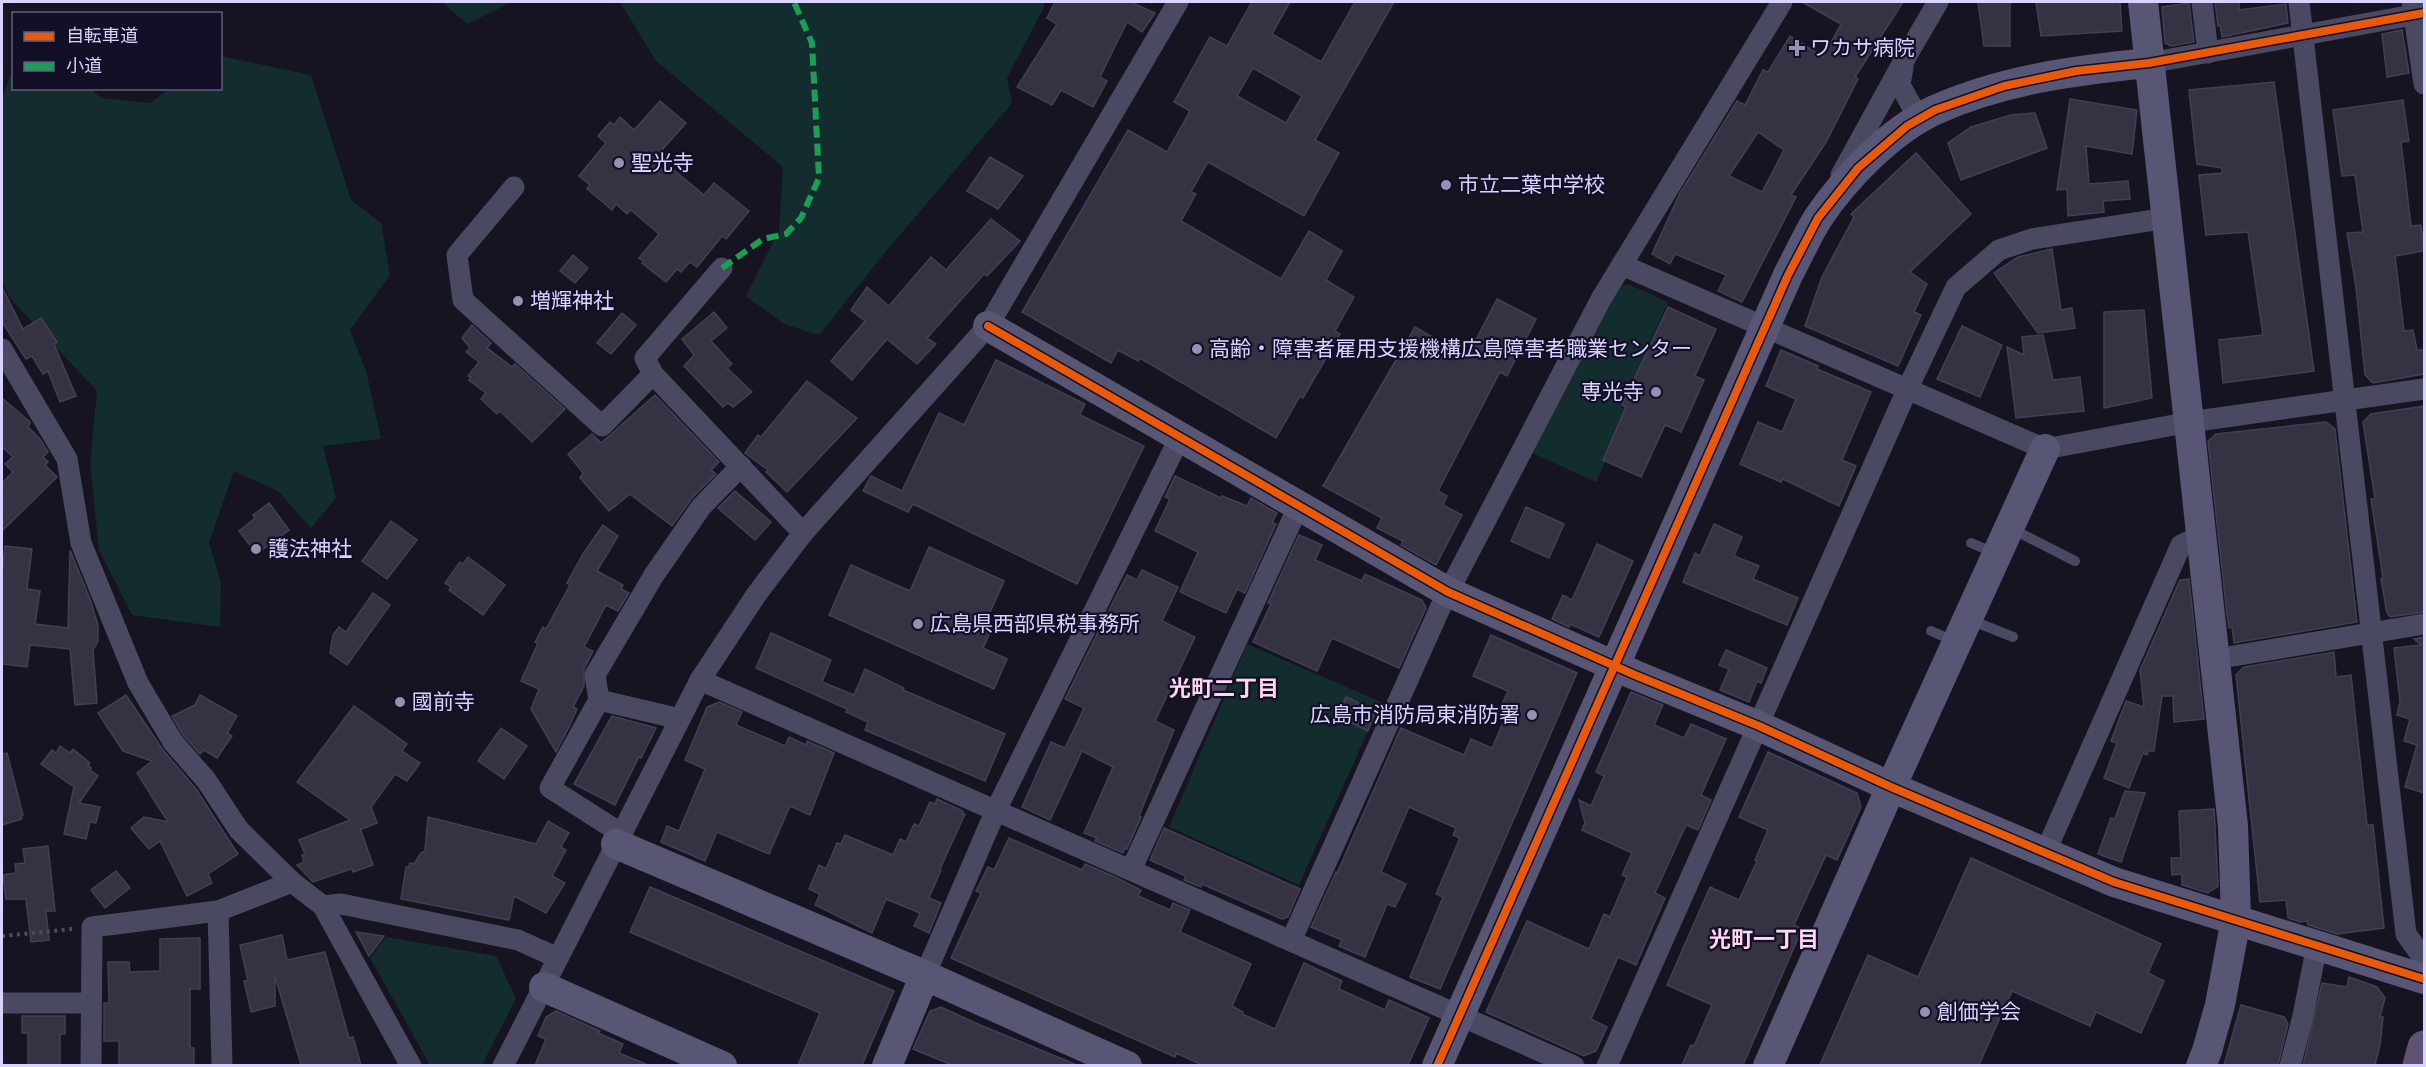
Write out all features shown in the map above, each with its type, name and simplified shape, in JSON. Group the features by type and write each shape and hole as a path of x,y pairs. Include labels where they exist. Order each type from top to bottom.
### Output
{"main road":[{"path":"2419,1065 2424,1047"}],"street":[{"path":"503,1065 700,680 756,595 803,533 988,326 1178,2"},
{"path":"1291,941 1448,592 1601,299 1782,2"},
{"path":"1437,1065 1788,275 1906,55 1938,2"},
{"path":"2143,2 2233,826 2235,919 2220,1005 2207,1051 2200,1065"},
{"path":"2202,2 2208,53"},
{"path":"2299,2 2343,402 2406,934 2424,959"},
{"path":"1818,218 1858,168 1906,126 1935,110 2004,86 2076,70 2149,63 2208,53 2304,36 2417,10 2424,84"},
{"path":"1906,55 1900,75 1900,85 1919,119"},
{"path":"514,187 457,255 463,300 602,426 653,374"},
{"path":"1606,1065 1907,390 1956,287 1999,250 2032,239 2167,218"},
{"path":"1622,264 2045,449 2190,422 2424,390"},
{"path":"722,268 645,358 653,374 803,533"},
{"path":"988,326 1448,592 1759,726 1891,787 2114,882 2424,979"},
{"path":"2,349 68,459 81,543 138,683 172,742 206,780 239,830 292,882 323,906 411,1065"},
{"path":"887,1065 996,810 1180,437"},
{"path":"1768,1065 1891,787 1952,631 1992,542 2045,449"},
{"path":"741,466 701,507 654,575 595,675 599,700 550,788 619,839 1127,1065"},
{"path":"1131,870 1299,506"},
{"path":"2045,853 2181,545 2202,535"},
{"path":"2215,660 2424,624"},
{"path":"700,680 1574,1065"},
{"path":"599,700 680,719"},
{"path":"91,1065 92,927 218,910 292,882"},
{"path":"323,906 341,904 518,940 558,958"},
{"path":"218,910 222,1065"},
{"path":"2290,1065 2303,1016 2317,945"},
{"path":"544,987 723,1065"},
{"path":"2,1003 91,1004"}],"lane":[{"path":"1992,542 2075,561"},
{"path":"1952,631 2013,637"}],"path":[{"path":"2,936 92,927"}],"green space":[{"path":"442,2 512,2 467,24"},
{"path":"620,2 1044,2 1044,7 1007,78 1012,103 883,255 819,335 784,324 746,296 779,231 783,167 656,61"},
{"path":"222,56 311,75 351,200 381,223 390,275 350,330 367,374 381,439 323,446 336,498 311,528 278,491 234,471 209,543 221,583 220,627 132,615 99,550 90,463 97,391 10,298 2,283 2,97 12,72 12,90 92,90 101,98 150,103 168,90 222,90"},
{"path":"1628,284 1668,302 1621,407 1628,411 1596,482 1530,452 1616,288"},
{"path":"1247,644 1381,702 1299,885 1169,827"},
{"path":"386,937 496,956 516,998 482,1065 430,1065 370,958"}],"building":[{"path":"1055,2 1131,2 1155,13 1142,32 1127,22 1100,77 1107,81 1093,107 1061,90 1052,105 1017,87 1057,24 1047,18"},
{"path":"1252,2 1290,2 1272,34 1321,62 1355,2 1394,2 1315,140 1339,153 1304,216 1208,162 1191,192 1196,194 1181,221 1281,279 1309,231 1342,251 1326,280 1354,297 1335,331 1340,334 1303,398 1300,396 1276,438 1140,358 1138,361 1118,350 1111,363 1022,312 1128,130 1167,152 1190,111 1174,102 1210,37 1227,46","holes":["1253,68 1302,96 1286,123 1237,96"]},
{"path":"1802,2 1903,2 1855,77 1858,79 1826,142 1791,195 1796,197 1742,302 1718,291 1726,275 1675,254 1670,264 1652,254 1680,193 1737,101 1745,105 1763,70 1768,72 1790,36 1823,57 1841,24","holes":["1758,132 1784,150 1762,192 1729,176"]},
{"path":"1978,2 2010,2 2010,46 1984,46"},
{"path":"2036,2 2120,2 2122,31 2041,36"},
{"path":"2215,2 2239,2 2239,10 2286,4 2288,23 2222,37"},
{"path":"2189,3 2194,42 2171,46 2165,43 2162,7"},
{"path":"2402,30 2409,73 2387,77 2382,34"},
{"path":"2274,82 2314,371 2223,383 2219,340 2263,335 2248,232 2206,235 2199,175 2222,173 2222,168 2197,164 2189,90"},
{"path":"2070,99 2137,110 2132,154 2086,146 2089,184 2128,181 2130,199 2103,201 2104,212 2068,216 2067,189 2057,190"},
{"path":"2403,100 2409,141 2401,142 2411,226 2421,225 2424,251 2395,256 2404,331 2413,330 2417,350 2424,350 2424,374 2373,383 2365,375 2356,287 2347,233 2363,232 2355,175 2342,176 2333,110"},
{"path":"660,101 686,123 661,151 668,157 664,162 704,195 714,183 749,211 726,239 722,236 697,267 690,262 681,272 677,269 666,282 639,258 659,234 631,210 627,214 616,204 612,210 587,189 590,185 579,176 606,143 598,136 610,122 614,125 620,117 634,130"},
{"path":"2035,113 2047,148 1961,180 1948,143 1971,127 2011,115"},
{"path":"1916,153 1971,214 1910,272 1927,284 1914,312 1921,315 1898,366 1805,326 1822,277 1854,217 1851,214"},
{"path":"990,157 1023,176 998,209 967,191"},
{"path":"991,219 1020,241 987,276 984,274 927,338 936,344 917,364 887,339 852,380 831,361 865,321 851,310 867,287 889,306 931,257 946,270"},
{"path":"2052,249 2061,310 2072,308 2075,328 2038,333 1994,273 2018,257"},
{"path":"573,255 588,268 575,283 560,271"},
{"path":"2,287 23,329 41,318 57,342 54,344 76,396 60,402 48,371 43,374 32,356 26,359 2,322"},
{"path":"1497,299 1536,319 1507,376 1500,372 1438,491 1447,496 1443,505 1462,515 1436,565 1401,545 1403,541 1377,528 1382,518 1323,486 1415,327 1467,357"},
{"path":"1668,307 1716,329 1695,376 1704,380 1681,432 1665,425 1641,477 1603,460 1626,407 1622,405"},
{"path":"2144,310 2152,398 2104,408 2104,312"},
{"path":"714,312 727,328 711,341 732,364 727,368 752,392 733,407 728,403 723,407 684,366 694,355 682,339"},
{"path":"622,313 636,325 611,354 597,343"},
{"path":"472,325 491,343 487,348 512,367 515,364 565,409 532,442 500,411 497,414 481,399 486,393 469,380 471,377 468,376 479,362 466,352 470,348 462,338"},
{"path":"1962,326 2002,345 1980,397 1937,379"},
{"path":"2043,335 2053,380 2080,377 2084,411 2016,418 2007,347 2024,355 2022,337"},
{"path":"1781,350 1818,366 1817,369 1871,392 1842,460 1856,466 1839,506 1783,479 1781,482 1740,464 1758,422 1782,432 1796,399 1766,386"},
{"path":"996,360 1085,404 1080,415 1144,446 1077,584 913,504 908,512 863,491 871,476 902,491 939,413 964,425"},
{"path":"807,381 857,418 787,492 766,472 768,470 745,453 758,435 761,437"},
{"path":"655,395 719,462 711,470 716,474 692,498 672,526 630,494 609,511 580,478 583,473 568,454 592,434 601,443"},
{"path":"2,398 30,422 28,427 40,439 48,452 43,457 48,462 45,465 57,477 2,531 2,483 13,472 5,464 13,457 2,447"},
{"path":"2424,406 2424,612 2390,617 2387,613 2381,579 2383,578 2371,499 2375,499 2363,422 2371,414"},
{"path":"2326,422 2335,429 2357,622 2234,643 2232,627 2229,628 2227,615 2208,441 2216,434"},
{"path":"1175,476 1221,498 1222,496 1247,506 1251,498 1277,513 1272,523 1276,524 1245,593 1237,589 1226,613 1180,592 1198,552 1155,531 1170,499 1165,497"},
{"path":"735,491 771,522 755,540 718,508"},
{"path":"269,503 289,530 257,554 239,531 255,518 253,515"},
{"path":"1526,507 1564,524 1549,558 1511,541"},
{"path":"391,521 417,540 387,579 362,561"},
{"path":"1714,524 1742,537 1734,556 1759,566 1753,579 1798,598 1787,625 1683,582 1695,553 1700,556"},
{"path":"603,525 618,536 597,571 623,585 621,589 629,593 618,611 606,605 584,647 593,651 584,669 584,686 573,707 577,709 556,752 531,709 539,689 521,681 538,643 535,642 543,627 546,629 570,585 567,583"},
{"path":"1299,535 1322,545 1315,560 1362,581 1365,574 1422,600 1426,608 1399,668 1332,638 1317,671 1253,642"},
{"path":"1597,544 1633,561 1599,637 1552,619 1563,595 1572,600"},
{"path":"5,546 32,549 27,589 40,591 35,624 68,628 70,550 98,625 98,641 93,650 97,703 75,705 70,649 30,645 27,667 2,664 2,574"},
{"path":"929,547 1004,581 985,624 992,628 983,648 1007,659 994,689 829,615 851,565 910,591"},
{"path":"468,557 505,585 483,615 449,590 451,587 445,583 460,562 463,564"},
{"path":"1142,570 1178,587 1162,621 1195,637 1155,721 1174,730 1139,816 1141,817 1123,853 1095,841 1097,838 1084,833 1113,767 1082,751 1050,820 1022,807 1051,742 1065,748 1084,708 1065,699 1127,575 1137,580"},
{"path":"2189,579 2204,719 2174,722 2173,696 2162,696 2154,751 2148,751 2147,755 2143,753 2129,788 2104,778 2117,743 2111,741 2126,701 2144,707 2140,670 2180,580"},
{"path":"373,593 390,605 347,665 330,653 333,635 339,627 346,632"},
{"path":"771,633 831,660 822,682 854,695 865,669 904,688 903,690 1005,734 985,781 865,730 868,722 846,712 847,709 756,668"},
{"path":"1491,635 1577,673 1440,989 1410,977 1443,897 1436,894 1460,838 1453,835 1456,828 1409,807 1381,872 1406,884 1395,907 1387,904 1365,957 1339,946 1342,940 1311,927 1401,728 1464,755 1471,739 1492,748 1507,714 1499,711 1508,691 1473,676"},
{"path":"2424,637 2424,793 2405,787 2417,745 2404,741 2410,719 2397,715 2400,702 2394,648 2421,645 2414,639"},
{"path":"1726,650 1767,668 1761,683 1757,681 1749,702 1720,690 1729,669 1719,665"},
{"path":"2334,652 2336,677 2351,675 2367,825 2373,825 2384,928 2337,934 2308,925 2307,921 2300,922 2288,918 2286,900 2260,902 2236,675 2244,667"},
{"path":"1631,692 1663,705 1654,725 1684,738 1691,724 1726,739 1701,795 1711,800 1698,830 1686,825 1655,893 1665,898 1636,965 1618,957 1591,1019 1607,1027 1596,1051 1584,1056 1486,1012 1527,921 1589,949 1604,914 1610,917 1627,877 1622,875 1632,853 1582,830 1585,823 1579,800 1591,806 1604,776 1596,772"},
{"path":"126,695 163,750 196,789 238,854 208,874 212,883 187,896 160,841 149,849 131,828 144,817 168,822 137,773 152,761 123,751 98,713"},
{"path":"200,695 237,716 227,733 232,736 217,758 204,750 200,754 183,735 172,716 195,705"},
{"path":"1346,697 1374,710 1368,731 1337,716"},
{"path":"719,702 742,712 736,725 785,746 789,737 806,745 807,741 834,753 810,815 790,806 769,854 717,832 705,861 661,842 667,826 679,831 705,769 685,760 707,707"},
{"path":"354,706 407,744 402,751 420,763 407,781 395,774 371,807 377,823 360,828 373,865 353,872 352,869 348,870 313,882 297,865 304,862 302,855 305,854 299,840 350,820 297,782"},
{"path":"612,716 656,728 615,805 574,784"},
{"path":"501,728 527,746 504,779 478,761"},
{"path":"60,746 70,753 73,749 90,763 88,765 90,770 98,776 79,803 100,807 96,823 90,822 86,839 64,834 74,787 41,764 52,750 56,753"},
{"path":"1768,752 1857,793 1861,807 1837,860 1826,855 1794,925 1802,929 1743,1065 1682,1065 1691,1045 1694,1046 1712,1005 1667,985 1710,887 1739,900 1757,861 1755,860 1768,830 1739,817"},
{"path":"7,753 23,815 22,819 2,825 2,754"},
{"path":"2125,791 2145,793 2121,862 2098,854 2111,818 2115,819"},
{"path":"937,799 965,814 929,898 941,903 929,933 914,926 920,913 886,899 872,933 815,905 820,894 809,889 819,865 826,869 837,843 841,844 845,835 893,855 900,839 906,842 914,824 919,826 930,802 935,804"},
{"path":"2214,809 2218,886 2208,893 2182,885 2182,874 2172,875 2171,858 2181,858 2179,811"},
{"path":"428,817 536,844 548,821 569,833 561,847 566,850 552,876 565,883 546,913 514,896 509,920 401,899 406,867 409,867 410,863 414,864 425,851"},
{"path":"1164,828 1300,889 1288,917 1282,919 1202,884 1201,887 1184,880 1186,876 1150,860"},
{"path":"1009,838 1082,870 1085,864 1113,876 1141,890 1138,896 1170,910 1173,903 1190,910 1180,932 1251,964 1232,1006 1243,1012 1242,1014 1275,1029 1304,963 1342,981 1339,989 1385,1010 1389,1000 1429,1018 1408,1065 1202,1065 1176,1053 1175,1057 951,958 981,893 976,891 988,867 994,870"},
{"path":"48,846 55,911 46,911 49,940 31,942 26,899 6,899 3,875 16,873 15,864 25,863 23,849"},
{"path":"1971,858 2161,944 2148,973 2164,981 2141,1033 2096,1012 2090,1026 2012,991 1979,1065 1820,1065 1868,955 1918,977"},
{"path":"116,871 130,888 105,908 91,890"},
{"path":"650,887 894,991 862,1065 798,1065 820,1013 630,932"},
{"path":"356,932 384,936 369,956"},
{"path":"282,935 287,960 325,952 349,1038 353,1037 361,1065 301,1065 275,976 275,1006 251,1012 244,981 248,980 240,945"},
{"path":"200,938 200,989 190,989 190,1048 194,1048 194,1065 119,1065 119,1041 104,1041 104,1003 109,1003 108,962 129,962 130,972 160,971 160,939"},
{"path":"2349,977 2377,987 2385,998 2380,1017 2383,1017 2375,1065 2303,1065 2322,983 2347,987"},
{"path":"2241,1005 2284,1017 2288,1024 2278,1065 2224,1065"},
{"path":"941,1007 1077,1065 952,1065 913,1049 930,1011"},
{"path":"556,1011 623,1044 619,1053 648,1065 535,1065 546,1039 538,1036 546,1017"},
{"path":"22,1016 65,1016 65,1034 60,1034 60,1065 28,1065 28,1033 22,1033"}],"marked path":[{"path":"722,268 763,239 786,234 801,218 819,178 812,43 794,2"}],"cycle path":[{"path":"1437,1066 1788,275 1818,218 1858,168 1907,126 1935,110 2004,86 2076,71 2149,63 2424,13"},
{"path":"988,326 1448,592 1635,675 1759,726 1891,787 2114,882 2424,979"}],"place":[{"name":"ワカサ病院","path":"1797,48"},
{"name":"聖光寺","path":"619,163"},
{"name":"市立二葉中学校","path":"1446,185"},
{"name":"増輝神社","path":"518,301"},
{"name":"高齢・障害者雇用支援機構広島障害者職業センター","path":"1197,349"},
{"name":"専光寺","path":"1656,392"},
{"name":"護法神社","path":"256,549"},
{"name":"広島県西部県税事務所","path":"918,624"},
{"name":"國前寺","path":"400,702"},
{"name":"広島市消防局東消防署","path":"1532,715"},
{"name":"創価学会","path":"1925,1012"}],"district":[{"name":"光町二丁目","path":"1224,688"},
{"name":"光町一丁目","path":"1764,939"}]}
